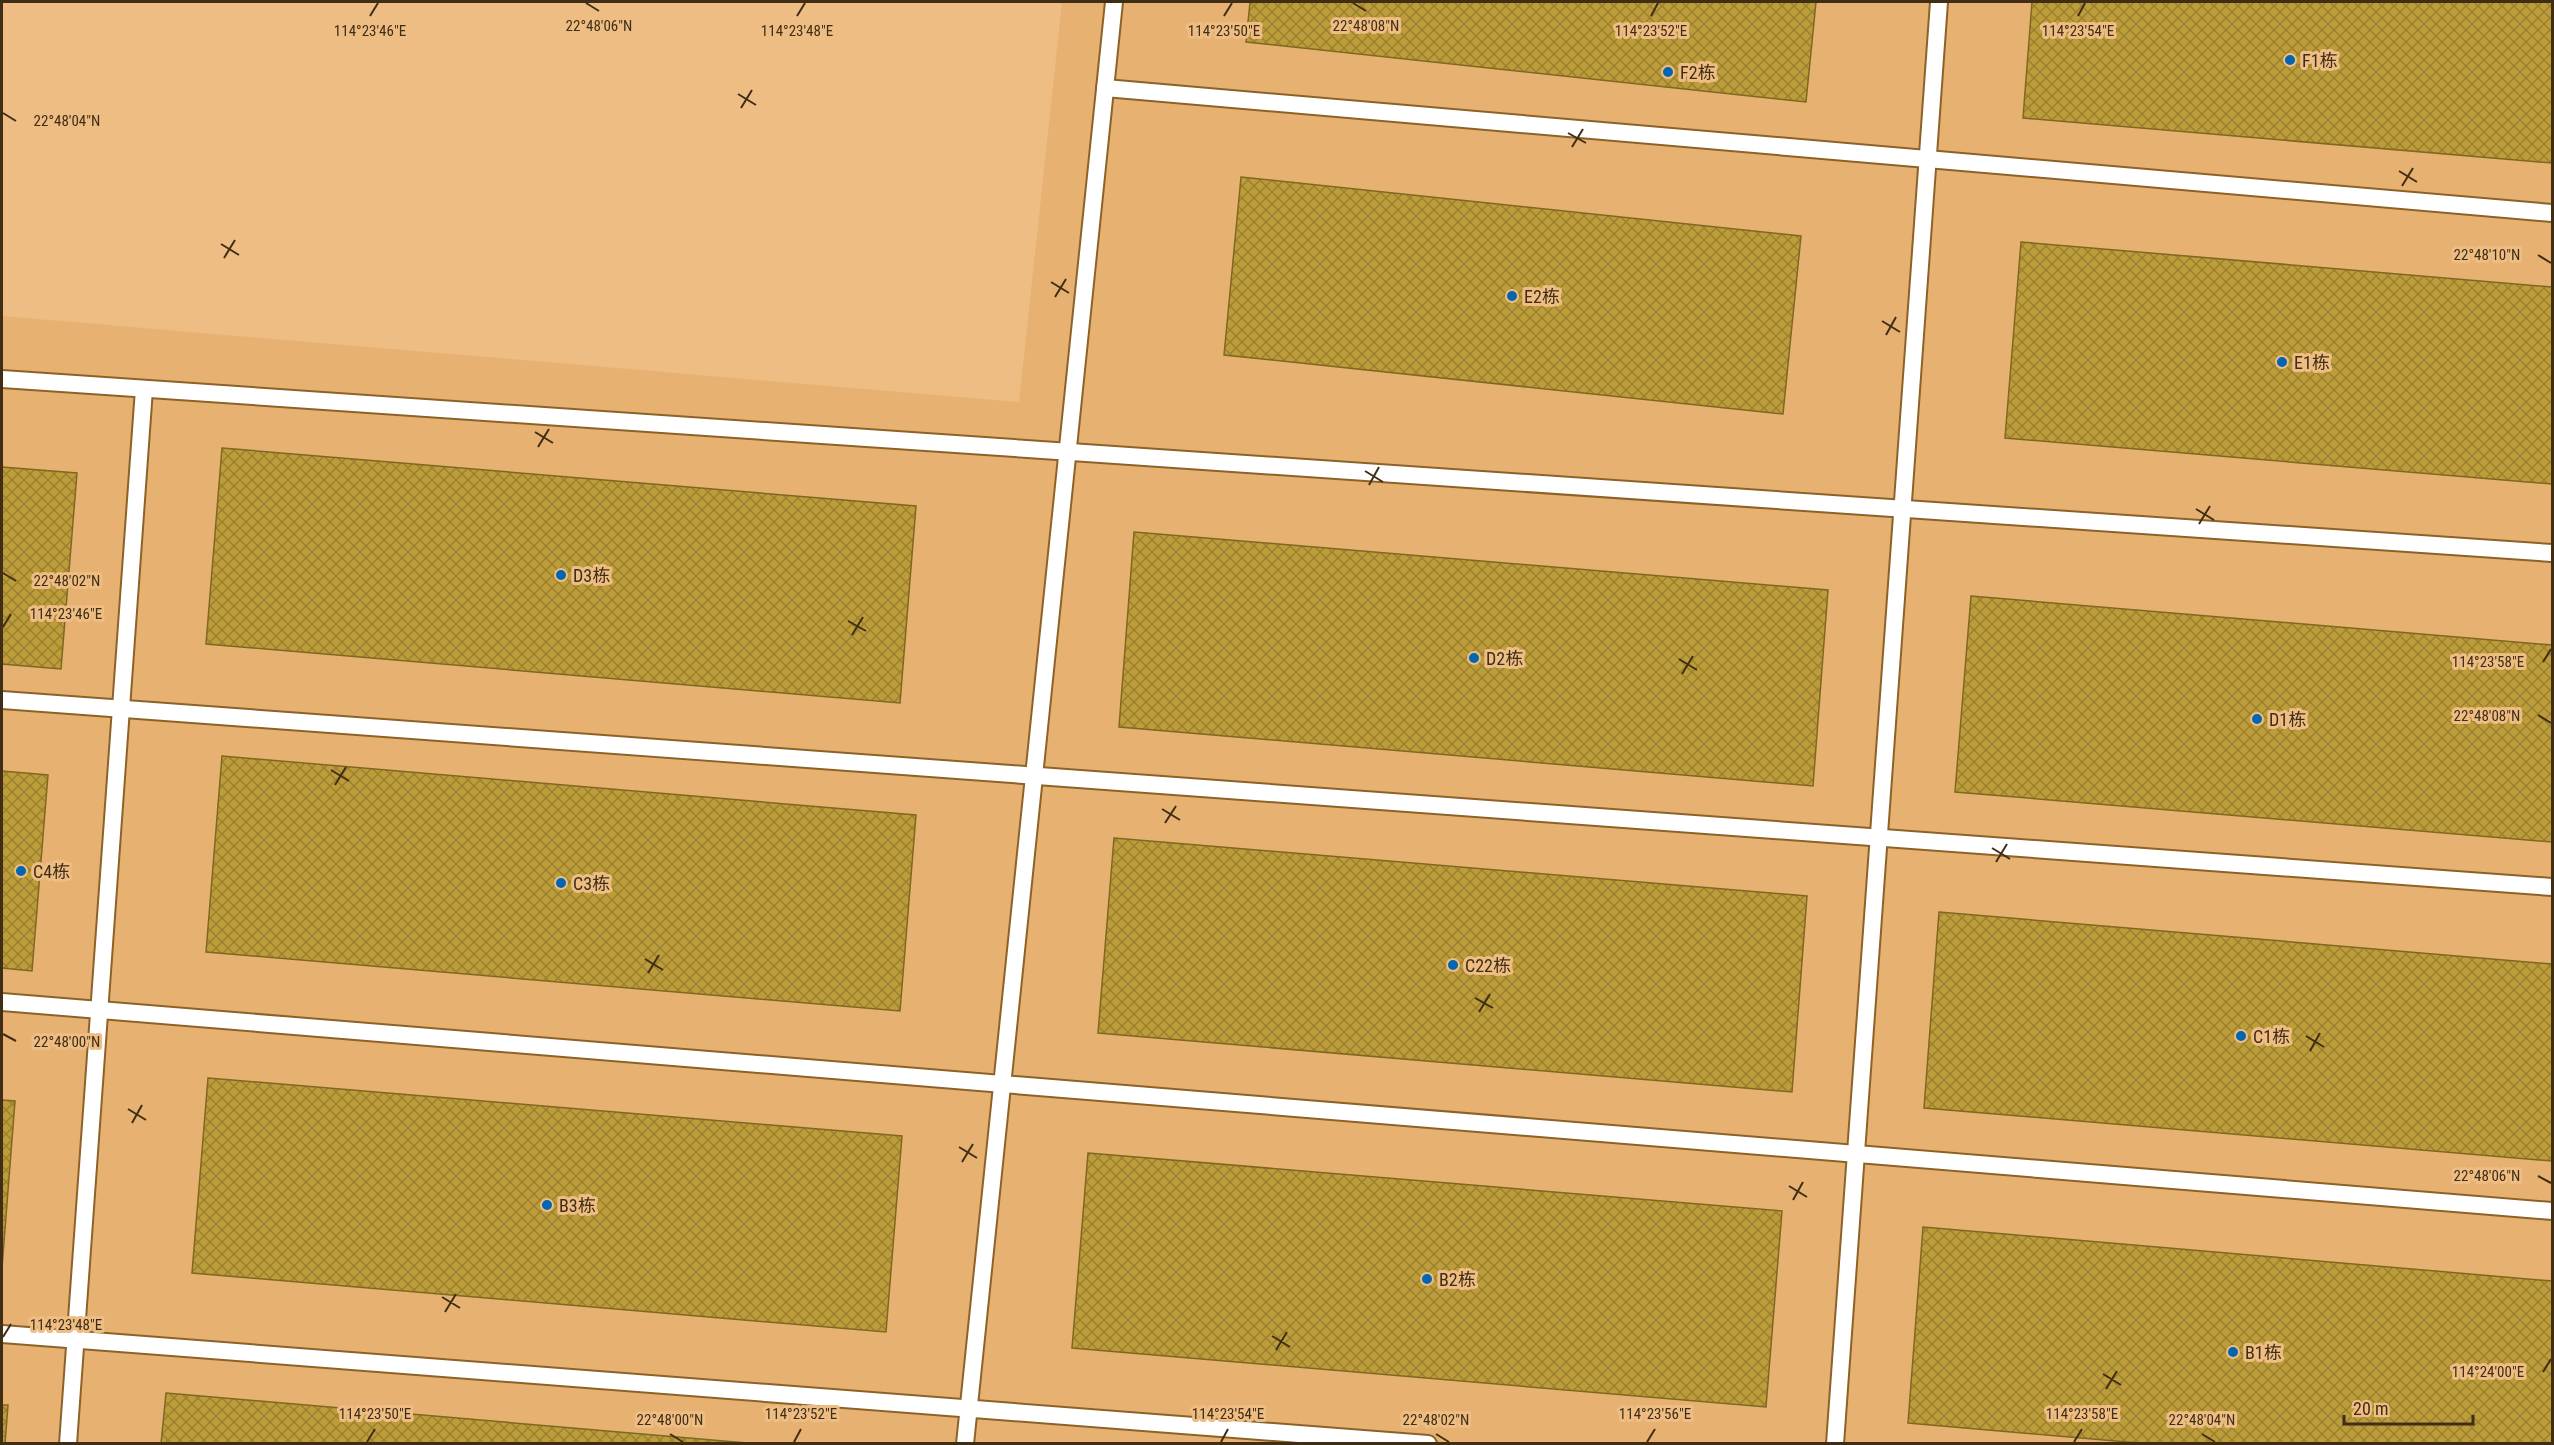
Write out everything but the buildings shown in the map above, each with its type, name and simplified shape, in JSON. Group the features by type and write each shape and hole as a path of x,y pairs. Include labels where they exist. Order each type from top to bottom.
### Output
{"lane":[{"path":"965,1443 1114,2"},
{"path":"1835,1443 1940,2"},
{"path":"1105,88 2553,213"},
{"path":"2,379 2553,553"},
{"path":"68,1443 144,389"},
{"path":"2,700 2553,887"},
{"path":"2,1002 2553,1211"},
{"path":"2,1334 1428,1443"}],"shaded area":[{"path":"1062,2 2552,2 2552,1443 2,1443 2,316 1019,402"}],"place":[{"name":"F1栋","path":"2290,60"},
{"name":"F2栋","path":"1668,72"},
{"name":"E2栋","path":"1512,296"},
{"name":"E1栋","path":"2282,362"},
{"name":"D3栋","path":"561,575"},
{"name":"D2栋","path":"1474,658"},
{"name":"D1栋","path":"2257,719"},
{"name":"C4栋","path":"21,871"},
{"name":"C3栋","path":"561,883"},
{"name":"C22栋","path":"1453,965"},
{"name":"C1栋","path":"2241,1036"},
{"name":"B3栋","path":"547,1205"},
{"name":"B2栋","path":"1427,1279"},
{"name":"B1栋","path":"2233,1352"}]}
